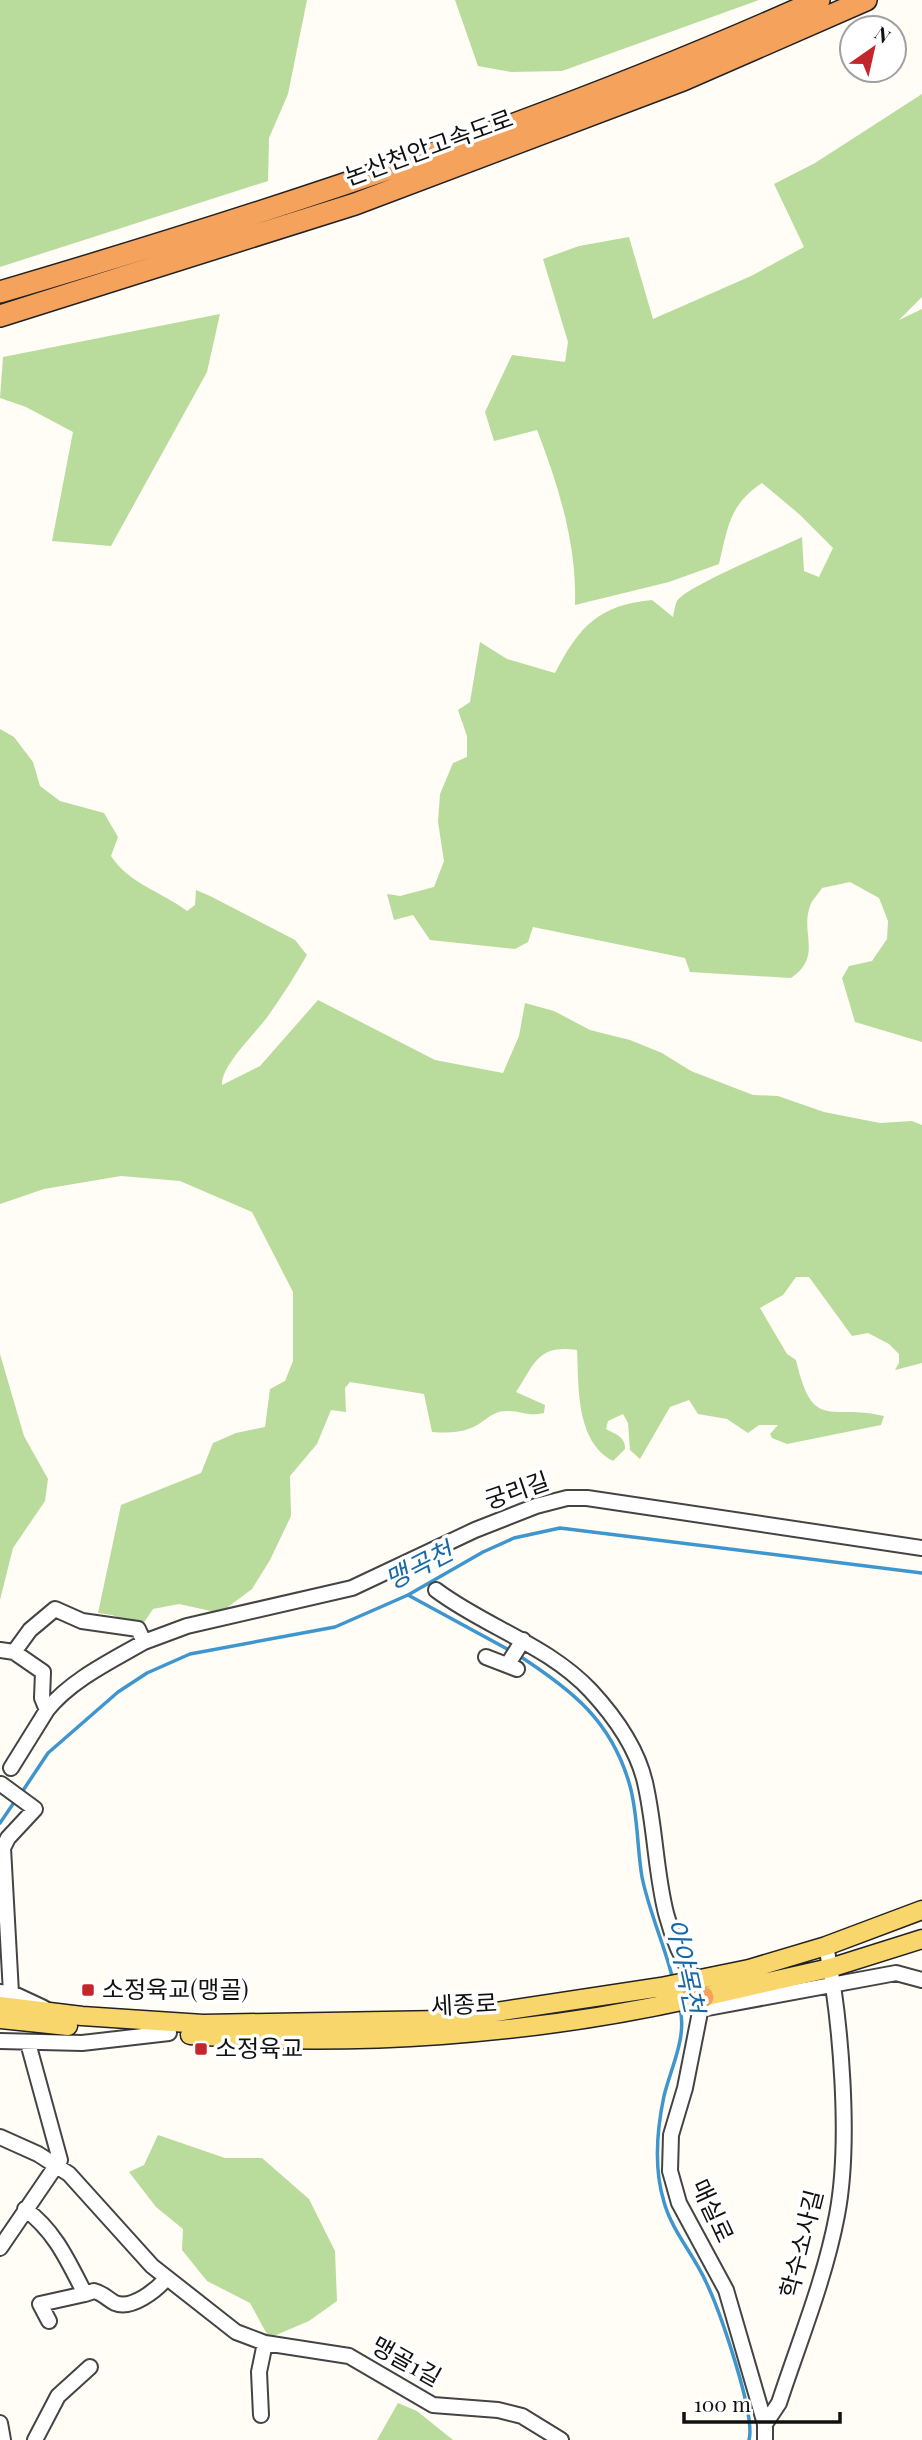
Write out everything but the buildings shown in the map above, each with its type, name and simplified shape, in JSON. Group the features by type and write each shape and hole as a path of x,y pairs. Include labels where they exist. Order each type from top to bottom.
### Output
{"highway":[{"name":"논산천안고속도로","path":"0,292 339,186 593,93 819,0"},
{"name":"논산천안고속도로","path":"0,316 404,186 683,80 866,0"}],"main road":[{"name":"세종로","path":"0,2019 169,2033 315,2040 516,2028 668,2004 922,1909"},
{"name":"세종로","path":"4,1997 54,2013 203,2024 443,2020 661,1987 695,1994 832,1976 922,1939"}],"street":[{"name":"궁리길","path":"1,1784 5,1766 56,1698 92,1673 144,1643 187,1626 352,1587 475,1530 567,1499 587,1498 922,1548"},
{"path":"436,1590 457,1606 523,1640 589,1689 615,1719 634,1753 646,1785 660,1897 695,1994"},
{"path":"47,1710 42,1698 43,1672 7,1651 55,1609 82,1621 138,1629 144,1643"},
{"path":"486,1657 512,1666 523,1640"},
{"path":"1,1784 35,1809 8,1838 3,1848 4,1997"},
{"name":"학수소사길","path":"765,2424 779,2403 837,2213 843,2172 832,1976 826,1946"},
{"path":"832,1976 896,1973 922,1980"},
{"name":"매실로","path":"695,1994 685,2088 671,2135 670,2171 678,2203 726,2290 765,2424 765,2440"},
{"path":"0,2041 82,2043 169,2033"},
{"path":"0,2248 55,2166 60,2153 44,2108 34,2043"},
{"name":"맹골1길","path":"0,2137 38,2154 69,2174 131,2246 166,2279 236,2332 265,2343 349,2356 433,2405 498,2410 522,2416 561,2440"},
{"path":"25,2208 41,2221 61,2245 85,2294"},
{"path":"49,2321 40,2304 94,2291 116,2304 128,2303 156,2290 166,2279"},
{"path":"261,2415 259,2372 265,2343"},
{"path":"35,2440 58,2396 90,2367"},
{"path":"0,2423 3,2440"}],"green space":[{"path":"0,0 307,0 288,94 269,138 268,181 0,267"},
{"path":"455,0 759,0 562,71 511,72 478,66"},
{"path":"922,94 922,297 899,320 922,309 922,1042 855,1022 842,978 849,966 872,961 887,939 888,921 879,898 850,882 822,888 812,901 807,926 809,944 806,961 801,970 791,978 690,972 685,958 533,927 528,942 515,949 430,940 413,915 394,920 387,894 400,896 434,887 444,861 438,822 440,794 453,763 467,757 467,736 458,710 470,702 480,642 507,659 555,673 582,631 592,621 617,607 652,600 673,617 677,601 684,594 802,537 804,571 819,577 833,548 799,514 762,483 751,491 736,509 719,564 669,582 575,605 570,538 537,430 494,441 485,412 512,355 565,362 568,342 543,259 579,246 629,237 653,319 751,276 804,247 774,184 815,163"},
{"path":"220,314 207,372 111,546 52,541 73,432 26,407 0,398 3,357"},
{"path":"0,729 14,737 33,762 40,786 60,801 104,813 118,837 111,856 136,880 187,911 195,905 196,890 210,896 295,940 307,955 268,1016 227,1068 222,1085 260,1066 318,1000 435,1060 503,1073 519,1036 525,1003 554,1011 590,1030 630,1040 662,1053 691,1071 753,1095 778,1096 824,1112 880,1123 912,1121 922,1125 922,1363 895,1370 899,1363 899,1354 889,1344 868,1333 852,1336 809,1277 796,1277 783,1295 760,1308 787,1354 796,1360 802,1383 809,1398 817,1406 836,1412 884,1416 881,1425 787,1444 772,1438 770,1434 778,1425 759,1425 748,1433 727,1419 698,1414 689,1400 670,1407 640,1459 630,1450 628,1423 623,1414 608,1421 606,1429 619,1436 625,1445 625,1449 613,1461 601,1452 585,1426 579,1395 577,1350 564,1349 546,1353 533,1364 516,1392 545,1405 544,1413 501,1412 457,1432 432,1432 424,1394 350,1382 345,1388 346,1412 331,1410 317,1444 290,1476 291,1516 270,1560 252,1589 220,1613 179,1604 153,1609 141,1627 112,1615 98,1613 121,1505 201,1473 213,1443 236,1433 265,1427 270,1389 285,1381 293,1361 293,1292 252,1212 180,1181 121,1176 44,1189 0,1204"},
{"path":"0,1354 24,1436 48,1479 45,1501 13,1548 0,1600"},
{"path":"158,2135 225,2158 262,2158 309,2199 335,2251 337,2301 309,2321 269,2338 250,2303 207,2281 182,2250 183,2229 156,2207 129,2172 144,2165"},
{"path":"398,2403 417,2411 453,2440 377,2440"}],"waterway":[{"name":"맹곡천","path":"20,1795 48,1753 118,1692 147,1673 190,1654 335,1627 408,1595 483,1552 514,1538 560,1528 922,1573"},
{"name":"아야목천","path":"408,1595 511,1651"},
{"name":"아야목천","path":"518,1655 556,1681 587,1709 601,1725 622,1763 633,1797 645,1890 673,1980"},
{"name":"맹곡천","path":"0,1823 15,1801"},
{"name":"아야목천","path":"680,2008 680,2041 664,2096 660,2122 658,2163 661,2189 668,2213 696,2262 719,2314 742,2386 750,2427 749,2440"}],"place":[{"name":"소정육교(맹골)","path":"88,1990"},
{"name":"소정육교","path":"201,2049"}]}
